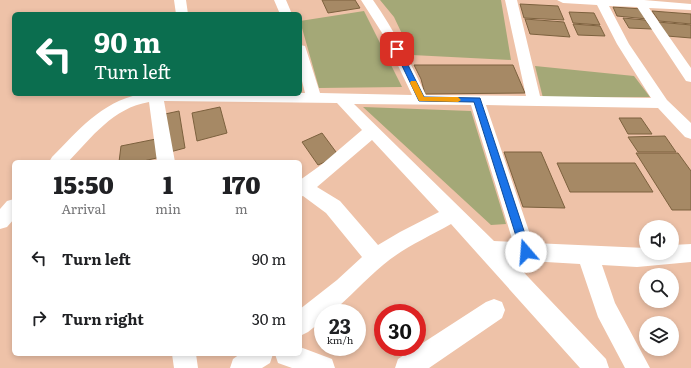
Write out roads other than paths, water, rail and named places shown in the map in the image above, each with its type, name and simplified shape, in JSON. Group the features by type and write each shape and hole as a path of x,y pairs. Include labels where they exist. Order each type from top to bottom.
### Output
{"street":[{"path":"180,0 182,12"},
{"path":"280,0 285,12"},
{"path":"367,0 375,10 397,49 421,99"},
{"path":"511,0 534,101"},
{"path":"563,0 639,2 691,7"},
{"path":"601,1 623,44 662,103 691,133"},
{"path":"639,2 691,78"},
{"path":"302,56 314,98"},
{"path":"60,160 103,117 118,106 139,99 156,96 166,160"},
{"path":"233,96 662,103"},
{"path":"340,98 489,250 597,368"},
{"path":"477,100 526,252"},
{"path":"372,131 327,170 302,189 333,208 376,258"},
{"path":"0,221 12,209"},
{"path":"302,322 345,287 376,258 407,238 453,214"},
{"path":"489,250 637,258 691,253"},
{"path":"588,256 606,309 638,368"},
{"path":"407,368 494,310"},
{"path":"184,356 186,368"},
{"path":"242,368 258,356"},
{"path":"292,356 323,368"}]}
